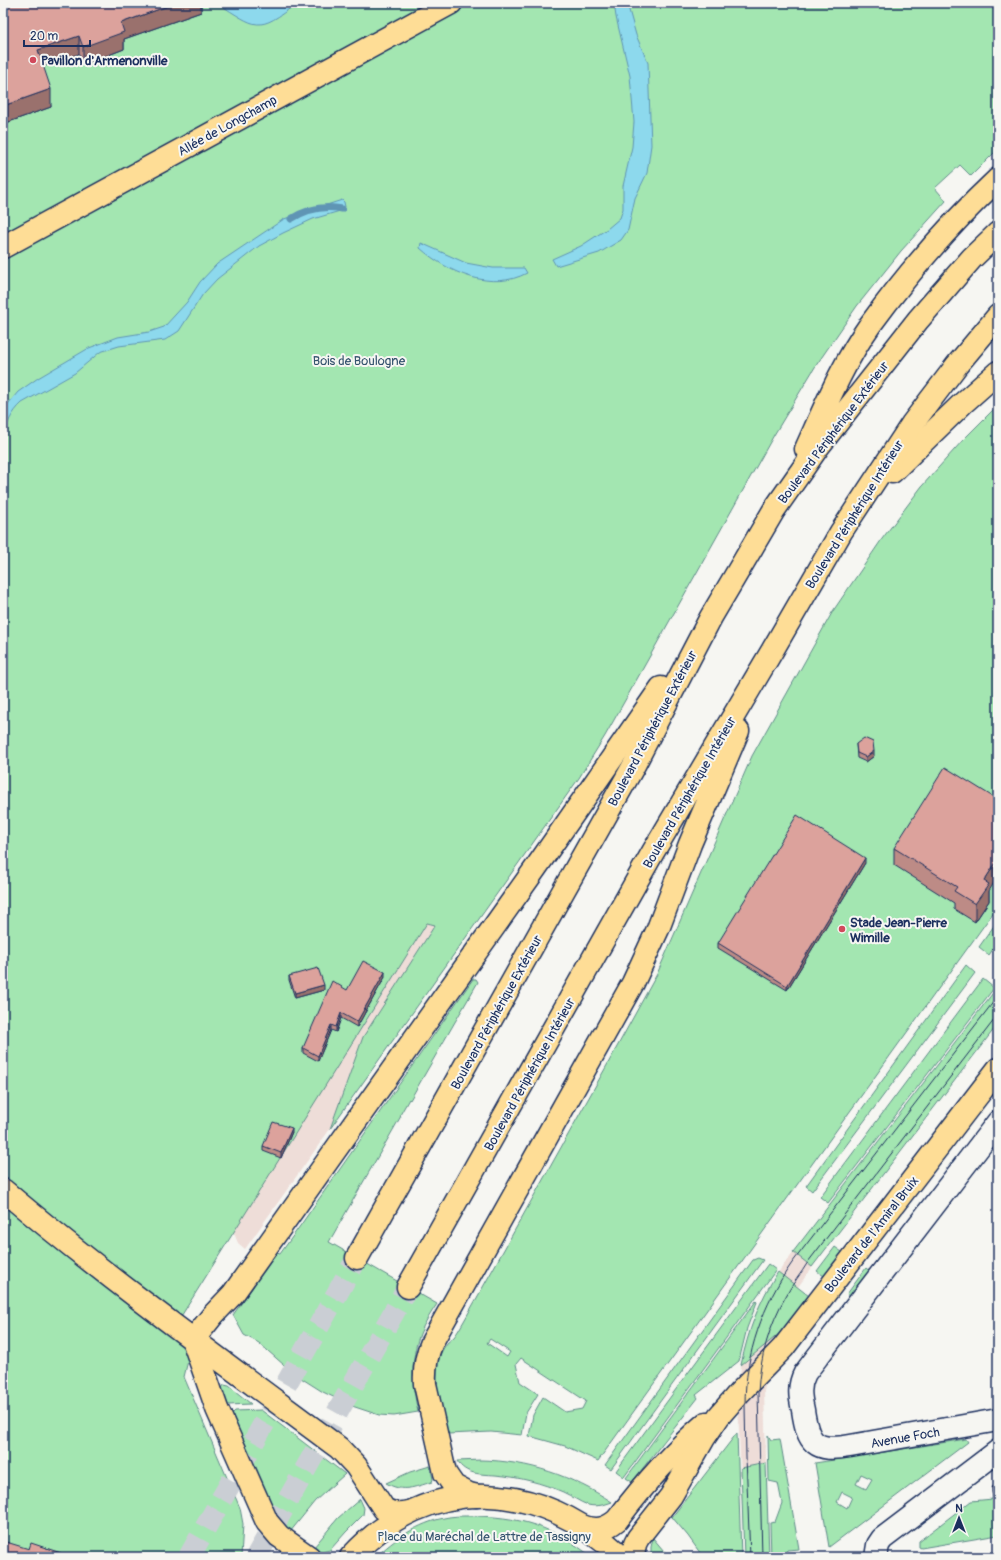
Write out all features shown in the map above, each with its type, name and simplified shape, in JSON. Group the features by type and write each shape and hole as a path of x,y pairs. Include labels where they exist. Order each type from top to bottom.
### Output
{"main road":[{"name":"Allée de Longchamp","path":"3,247 451,3"},
{"path":"774,510 802,457 845,368 870,326 922,260 969,207 998,180"},
{"name":"Boulevard Périphérique Extérieur","path":"357,1258 633,767 711,617 774,510 818,447 918,320 972,258 998,233"},
{"name":"Boulevard Périphérique Intérieur","path":"408,1288 653,852 772,651 840,532 912,424 957,365 998,316"},
{"path":"840,532 873,492 914,448 998,372"},
{"path":"193,1340 213,1315 233,1294 535,869 711,617"},
{"path":"477,1496 469,1494 454,1486 445,1473 425,1384 424,1370 427,1355 432,1342 633,983 658,929 696,830 772,651"},
{"name":"Boulevard de l'Amiral Bruix","path":"581,1526 591,1529 600,1529 610,1526 617,1520 648,1479 670,1455 739,1393 784,1348 998,1069"},
{"path":"3,1190 39,1221 193,1340 342,1451 356,1466 384,1509 396,1514 410,1512"},
{"path":"193,1340 217,1409 267,1522 279,1536 309,1557"},
{"name":"Boulevard de l'Amiral Bruix","path":"633,1557 635,1544 638,1538 670,1496 704,1438 719,1416 739,1393"},
{"path":"351,1557 375,1533 389,1523 410,1512 434,1502 477,1496 506,1497 525,1501 549,1509 581,1526 601,1539 621,1557"}],"street":[{"name":"Avenue Foch","path":"998,1122 805,1373 801,1384 800,1396 806,1430 814,1442 823,1447 837,1448 998,1420"},
{"path":"876,1557 878,1545 882,1539 998,1451"}],"shaded area":[{"path":"293,899 435,925 363,1037 330,1129 245,1249 238,1243 231,1226"},
{"path":"998,987 998,1024 834,1237 798,1287 790,1302 775,1339 764,1391 769,1557 744,1557 738,1406 739,1380 744,1350 757,1310 767,1290 784,1264"}],"green space":[{"name":"Bois de Boulogne","path":"3,3 998,3 998,149 971,176 960,165 935,188 946,201 901,251 857,306 815,367 774,435 605,736 579,778 330,1129 363,1037 435,925 427,923 175,1326 193,1340 184,1377 240,1508 243,1524 241,1557 3,1557"},
{"name":"Stade Jean-Pierre Wimille","path":"998,405 998,906 598,1461 565,1446 529,1436 533,1415 543,1397 565,1412 582,1409 586,1401 521,1358 516,1364 520,1382 538,1394 526,1413 522,1435 491,1432 448,1434 439,1402 437,1377 440,1355 464,1321 657,974 752,756 833,611 882,539 922,486 963,440","holes":["490,1339 510,1352 507,1357 487,1343"]},
{"path":"998,920 998,942 989,955 979,947"},
{"path":"966,965 975,973 812,1191 806,1186"},
{"path":"473,979 476,979 478,982 410,1100 409,1099 400,1115 401,1116 329,1242 437,1304 422,1330 413,1363 414,1392 418,1412 394,1416 379,1415 352,1406 323,1392 293,1373 259,1343 244,1335 233,1315 277,1253 280,1254 300,1226"},
{"path":"983,979 994,988 828,1203 820,1197"},
{"path":"996,989 998,991 998,1024 812,1267 793,1252"},
{"path":"835,1247 842,1252 824,1276 817,1271"},
{"path":"758,1258 763,1260 611,1469 605,1465 753,1260"},
{"path":"768,1264 776,1270 624,1477 616,1471"},
{"path":"866,1268 873,1274 854,1299 847,1294"},
{"path":"778,1272 809,1296 780,1333 741,1365 747,1340 755,1317 765,1294"},
{"path":"756,1301 757,1302 747,1328 739,1361 696,1395 698,1398 632,1482 626,1478"},
{"path":"224,1385 229,1386 251,1404 228,1405 222,1392"},
{"path":"261,1410 345,1474 315,1501 290,1532 276,1516 232,1414 235,1411"},
{"path":"737,1433 741,1557 703,1557 672,1517"},
{"path":"768,1435 771,1440 780,1439 799,1549 787,1550 784,1557 771,1557 770,1523 775,1522 782,1503 778,1483 769,1481"},
{"path":"966,1439 968,1442 829,1547 815,1463","holes":["861,1474 872,1479 866,1489 856,1484","842,1492 852,1497 847,1508 837,1502"]},
{"path":"481,1460 516,1463 550,1472 581,1485 612,1502 594,1506 588,1505 563,1492 539,1483 513,1477 474,1473 465,1469 457,1461"},
{"path":"766,1463 769,1557 744,1557 741,1468"},
{"path":"430,1466 433,1479 432,1482 409,1488 398,1488 386,1483 410,1472"},
{"path":"998,1480 998,1535 921,1548 919,1547 919,1541 971,1501 993,1499 993,1489"},
{"path":"360,1499 364,1508 363,1515 330,1550 322,1552 314,1547 338,1518"},
{"name":"Place du Maréchal de Lattre de Tassigny","path":"469,1516 504,1518 549,1530 577,1546 592,1557 376,1557 399,1538 425,1524 447,1517"},
{"path":"653,1538 669,1557 651,1557"}],"water":[{"path":"217,3 297,3 273,20 257,24 241,18"},
{"path":"614,3 627,3 636,35 648,63 651,145 647,173 635,198 628,230 621,240 599,253 556,266 552,259 581,246 607,229 620,218 623,209 623,186 632,147 634,122 630,76"},
{"path":"342,200 345,207 340,211 313,219 259,246 217,279 203,294 179,331 165,340 119,346 100,352 75,373 22,403 10,419 3,438 3,413 18,392 38,378 89,348 118,337 149,332 164,327 187,302 200,282 217,264 284,219"},
{"path":"421,243 466,263 493,268 524,268 527,273 514,278 499,281 471,277 457,272 431,257 420,248"}],"building":[{"name":"Pavillon d'Armenonville","path":"3,3 176,3 121,23 124,32 83,47 79,36 38,50 51,89 3,106"},
{"path":"864,738 873,742 874,751 866,757 857,753 856,744"},
{"path":"945,767 998,800 998,859 984,881 989,884 975,904 954,891 957,887 894,848"},
{"path":"797,815 865,858 787,986 718,943"},
{"path":"363,961 385,972 357,1022 341,1013 336,1027 331,1025 318,1056 303,1048 332,981 347,990"},
{"path":"318,968 324,985 295,993 289,976"},
{"path":"273,1122 292,1128 281,1153 263,1146"},
{"path":"998,1480 998,1498 994,1498 992,1488"},
{"path":"3,1541 29,1549 31,1543 61,1553 59,1557 3,1557"}],"waterway":[{"path":"291,219 309,210 328,207 342,209"}],"tunnel":[{"path":"189,1557 357,1258"},
{"path":"256,1557 408,1287"}],"tram line":[{"path":"750,1557 746,1457 746,1386 752,1348 764,1312 772,1295 792,1263 998,996"},
{"path":"762,1557 758,1392 763,1354 775,1318 788,1292 808,1262 998,1015"}],"place":[{"name":"Pavillon d'Armenonville","path":"33,60"},
{"name":"Stade Jean-Pierre Wimille","path":"842,929"}]}
